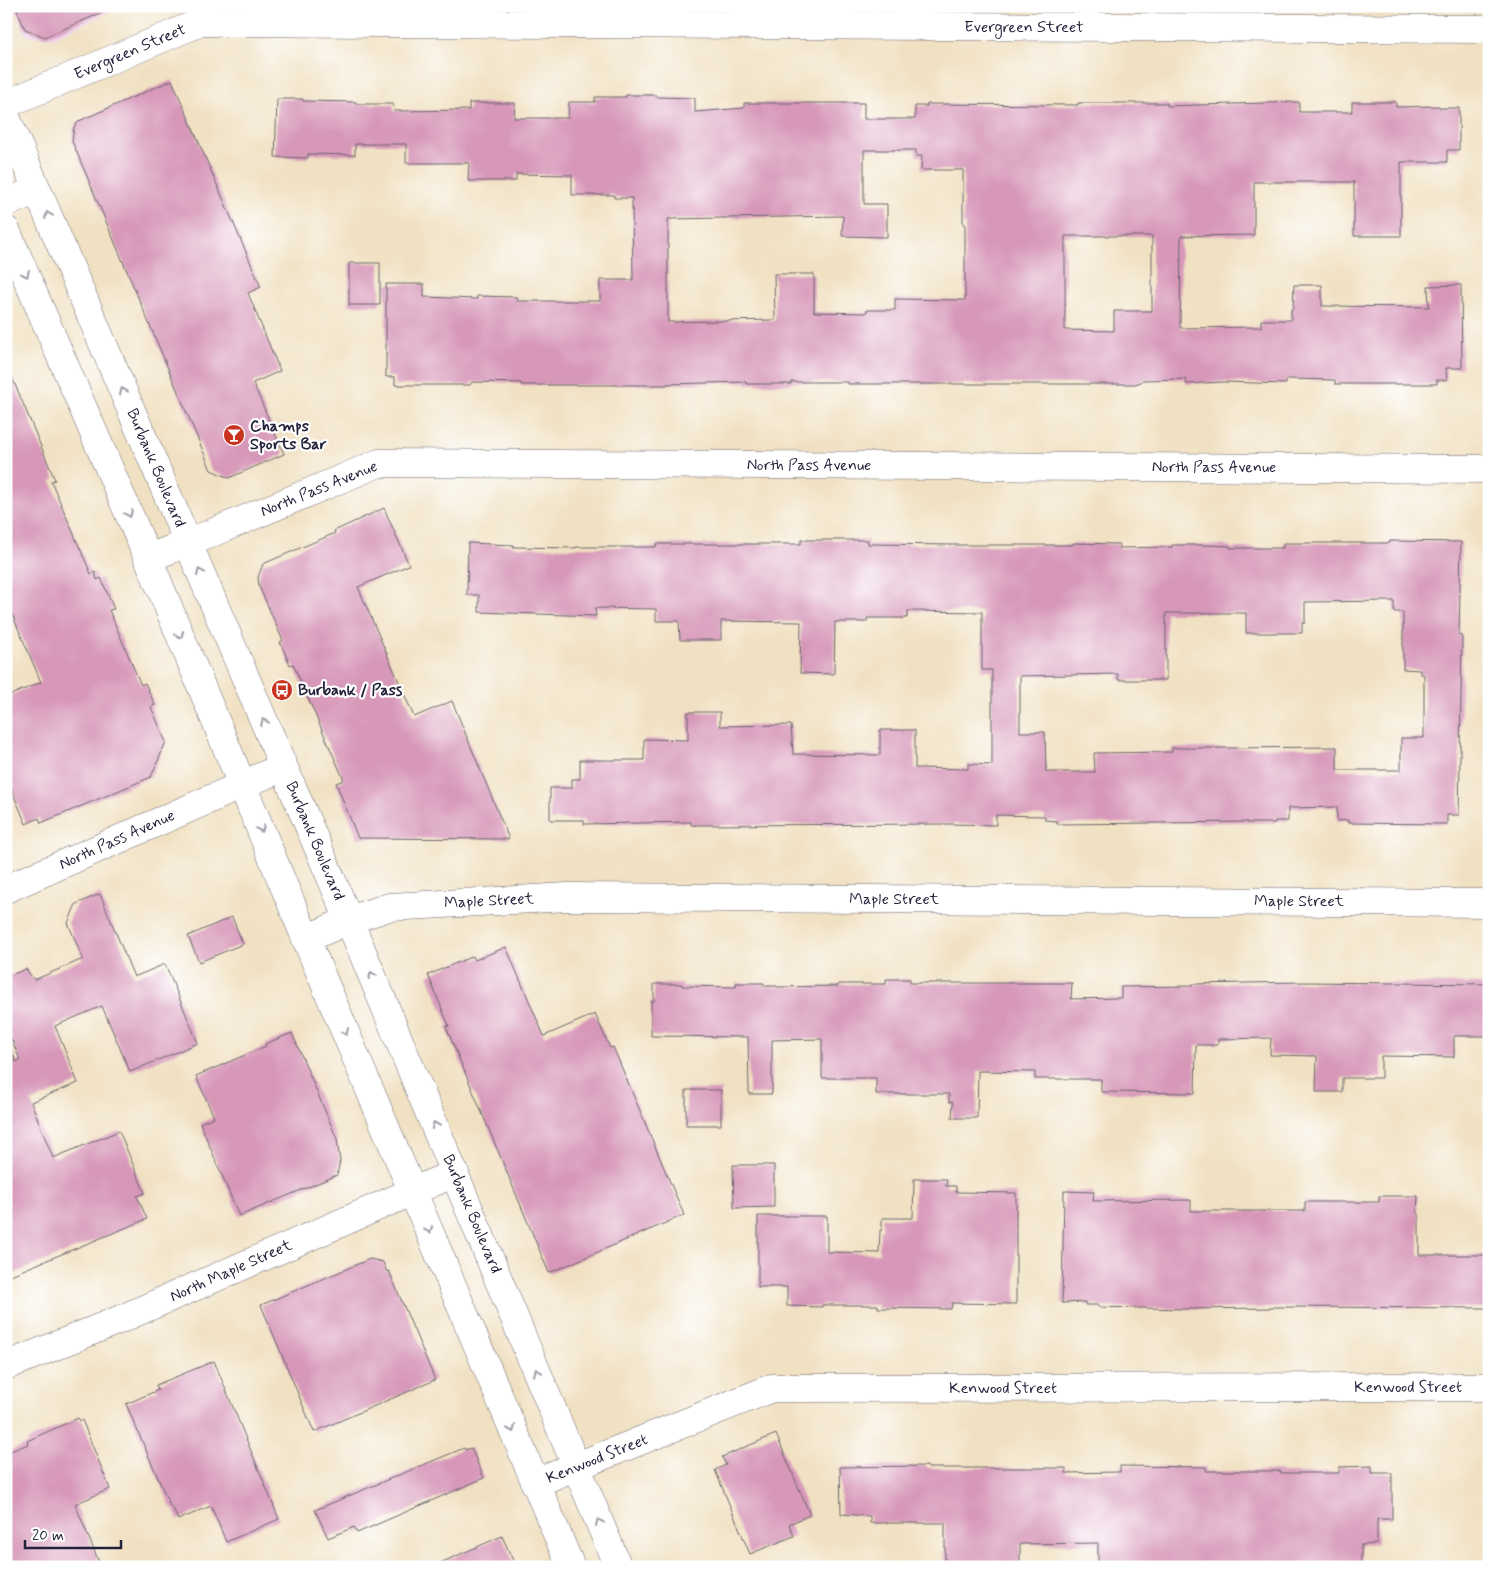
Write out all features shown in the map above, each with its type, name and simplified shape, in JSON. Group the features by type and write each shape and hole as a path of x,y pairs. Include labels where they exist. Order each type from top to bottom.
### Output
{"street":[{"name":"Evergreen Street","path":"6,104 201,22 1489,29"},
{"name":"Burbank Boulevard","path":"6,117 349,920 618,1567"},
{"path":"6,203 37,190"},
{"path":"6,230 148,558 241,784 571,1567"},
{"name":"North Pass Avenue","path":"148,558 379,463 1489,469"},
{"name":"North Pass Avenue","path":"6,889 283,767"},
{"name":"Maple Street","path":"306,939 349,920 389,907 568,896 1489,903"},
{"name":"North Maple Street","path":"6,1366 120,1319 455,1173"},
{"name":"Kenwood Street","path":"536,1483 772,1388 1489,1387"}],"shaded area":[{"path":"14,6 122,6 52,38 26,35"}],"building":[{"path":"15,6 117,6 45,37 25,29"},
{"path":"172,80 261,287 248,293 280,371 253,383 284,454 229,478 211,470 72,141 74,127 79,121"},
{"path":"626,95 656,95 656,97 695,98 695,112 744,108 744,103 864,103 864,119 915,119 915,106 927,106 927,104 1078,105 1078,103 1167,103 1167,106 1299,102 1299,112 1352,112 1352,102 1396,102 1396,107 1439,106 1439,108 1459,108 1459,150 1447,150 1447,162 1401,162 1401,236 1354,236 1354,182 1254,182 1254,235 1181,236 1180,328 1261,327 1261,320 1291,320 1294,285 1322,285 1322,306 1429,307 1428,286 1461,285 1462,368 1446,368 1447,380 1437,380 1437,384 1335,384 1335,380 1286,379 1286,384 1223,382 1186,384 1186,379 1143,380 1135,384 848,384 848,382 791,382 791,384 746,384 746,382 667,385 521,385 521,383 472,382 470,385 395,385 395,377 386,377 386,284 424,284 424,297 477,299 477,296 517,297 517,301 600,301 600,280 633,280 632,198 614,198 614,195 572,195 572,175 516,174 516,181 468,181 469,163 406,163 406,144 355,144 355,155 308,154 308,158 275,157 277,99 356,102 356,104 393,104 394,111 469,110 469,103 515,103 514,118 568,118 569,102 595,102 595,97 626,97","holes":["864,150 916,150 916,156 922,156 921,170 963,170 965,300 895,299 895,310 867,310 866,313 814,312 814,274 774,274 775,320 668,322 668,219 843,216 842,236 887,237 887,204 864,204","1065,236 1152,236 1152,311 1114,311 1114,331 1065,330"]},
{"path":"349,263 380,263 380,305 349,305"},
{"path":"7,365 55,480 51,481 91,574 95,572 97,580 101,578 114,609 109,610 141,685 145,683 155,705 151,707 166,742 151,777 41,823 39,818 26,824 6,777 6,697 41,682 6,600"},
{"path":"384,508 409,565 358,587 414,717 452,701 509,839 358,838 336,783 344,780 293,664 290,665 280,642 283,641 259,586 258,577 263,564 335,533 334,531"},
{"path":"801,540 868,540 868,544 1073,545 1073,543 1119,544 1119,548 1204,545 1230,546 1230,548 1283,548 1283,543 1461,542 1459,636 1462,636 1459,815 1447,815 1447,824 1348,823 1348,820 1337,821 1337,807 1288,808 1288,821 1275,821 1275,823 1057,824 1057,821 1045,820 1045,816 996,815 996,825 691,825 691,822 584,824 584,820 550,820 550,788 572,788 572,779 580,779 580,760 644,760 644,739 688,740 688,712 720,712 720,726 791,725 793,754 880,755 880,730 915,730 915,768 968,769 968,764 992,765 992,670 982,670 982,612 908,611 907,618 867,618 867,622 835,622 834,674 800,673 801,622 721,621 721,640 680,640 679,621 656,621 656,609 595,608 596,616 479,612 479,595 467,595 468,543 514,545 513,547 576,548 656,547 656,544 801,544","holes":["1394,601 1394,612 1403,612 1403,669 1420,670 1420,674 1424,674 1424,738 1401,738 1401,770 1337,770 1337,747 1172,748 1172,752 1094,753 1095,772 1046,772 1045,732 1020,732 1020,676 1118,674 1118,680 1166,680 1166,613 1246,613 1246,633 1302,633 1302,623 1305,623 1305,602"]},
{"path":"100,894 134,977 165,964 198,1043 130,1072 102,1006 55,1026 78,1083 31,1102 53,1158 119,1131 145,1193 137,1196 147,1219 6,1277 6,1043 8,1042 16,1062 20,1060 6,1026 6,977 26,969 34,980 83,959 68,923 76,904"},
{"path":"232,917 243,944 199,962 188,936"},
{"path":"506,947 544,1036 595,1014 610,1048 613,1047 684,1215 549,1273 446,1027 449,1026 428,975 473,956 475,960"},
{"path":"886,979 910,979 910,983 1072,983 1071,999 1121,998 1121,987 1192,986 1192,984 1303,982 1489,984 1489,1036 1454,1036 1454,1057 1381,1056 1381,1078 1342,1078 1342,1092 1316,1092 1317,1056 1270,1055 1271,1038 1218,1039 1218,1045 1196,1045 1195,1093 1101,1092 1101,1079 1035,1079 1035,1072 978,1071 977,1118 952,1118 953,1102 949,1102 949,1094 876,1094 876,1078 822,1078 822,1039 772,1040 772,1094 749,1094 748,1037 651,1036 651,1001 654,1001 654,984 736,987 736,983 764,983 764,986 777,987 838,986 838,984 886,984"},
{"path":"292,1033 337,1139 340,1161 337,1175 239,1216 200,1123 214,1117 196,1076"},
{"path":"686,1090 721,1090 721,1125 686,1125"},
{"path":"733,1165 774,1165 774,1207 734,1208"},
{"path":"914,1179 947,1179 946,1186 956,1186 956,1192 1016,1193 1016,1304 952,1303 951,1309 878,1308 878,1305 787,1306 787,1287 758,1287 758,1216 827,1216 827,1252 879,1253 882,1218 913,1218"},
{"path":"1064,1191 1094,1192 1093,1201 1191,1200 1191,1211 1305,1211 1305,1202 1379,1202 1379,1196 1418,1196 1419,1255 1489,1255 1489,1308 1273,1307 1183,1309 1098,1307 1098,1305 1085,1305 1085,1302 1062,1303"},
{"path":"370,1259 383,1262 387,1272 389,1271 435,1380 314,1432 261,1305"},
{"path":"214,1361 279,1519 226,1542 211,1506 178,1520 126,1404 158,1390 156,1385"},
{"path":"78,1418 80,1421 82,1420 110,1489 75,1504 101,1567 6,1567 6,1453 28,1444 27,1441"},
{"path":"776,1434 810,1515 789,1524 794,1536 750,1554 715,1470 726,1465 722,1457"},
{"path":"464,1448 465,1450 471,1448 484,1478 357,1533 354,1527 328,1538 315,1510"},
{"path":"927,1466 928,1468 1066,1468 1066,1473 1120,1472 1120,1466 1206,1467 1206,1471 1339,1473 1339,1467 1372,1466 1372,1473 1392,1473 1392,1519 1377,1519 1377,1544 1361,1545 1361,1567 1098,1567 1098,1543 1020,1544 1020,1567 945,1567 945,1523 870,1523 870,1516 841,1514 840,1467"},
{"path":"502,1536 516,1567 431,1567"}],"place":[{"name":"Champs Sports Bar","path":"234,435"},
{"name":"Burbank / Pass","path":"282,690"}]}
